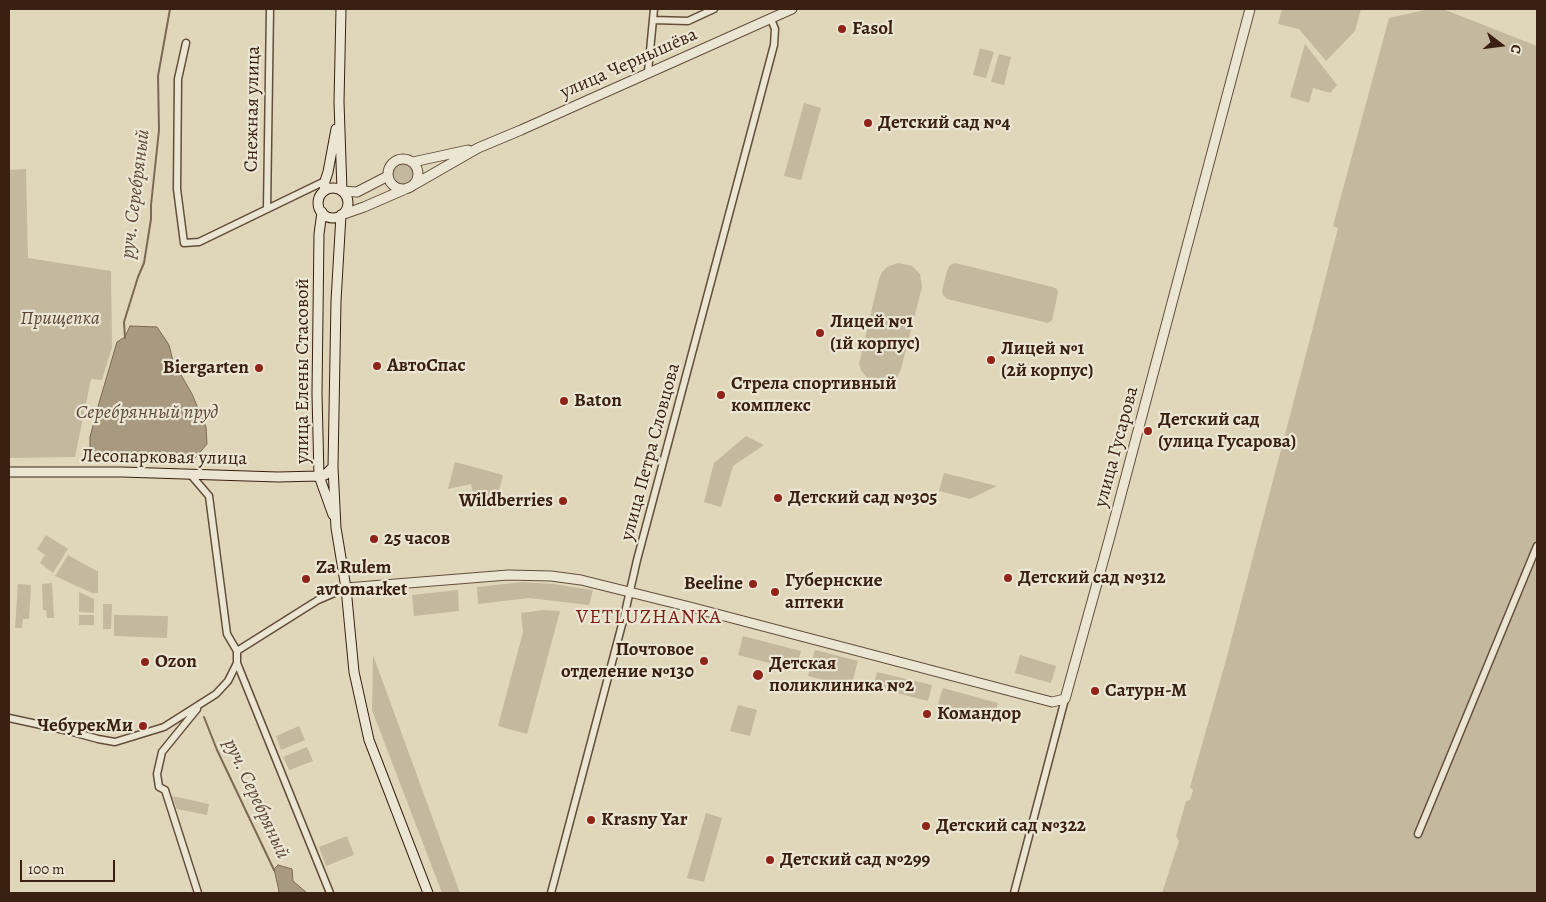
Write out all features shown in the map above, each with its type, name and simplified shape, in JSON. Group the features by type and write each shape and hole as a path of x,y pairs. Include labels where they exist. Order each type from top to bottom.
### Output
{"street":[{"name":"Снежная улица","path":"267,209 270,9"},
{"path":"341,9 340,102 342,191"},
{"path":"648,72 654,9"},
{"path":"653,20 688,21 714,9"},
{"name":"улица Чернышёва","path":"342,215 410,187 478,148 792,9"},
{"name":"улица Гусарова","path":"1014,893 1250,9"},
{"name":"улица Петра Словцова","path":"551,893 774,45 775,29 771,19"},
{"path":"186,43 178,79 177,189 184,243 199,242 324,181"},
{"path":"324,191 333,188 345,194 348,203 342,215 329,217 319,208 319,198 324,191 324,181 334,147 340,102"},
{"name":"улица Чернышёва","path":"342,191 357,192 388,176 390,168 397,160 407,159 413,162 478,148"},
{"path":"388,176 390,182 397,189 410,187 419,177 418,168 413,162"},
{"name":"улица Елены Стасовой","path":"322,212 319,244 317,386 319,476 336,528"},
{"name":"улица Елены Стасовой","path":"342,215 336,301 333,467 336,528 346,588 354,672 369,740 428,893"},
{"path":"319,476 326,475 333,467"},
{"name":"Лесопарковая улица","path":"9,472 132,472 191,475 319,476"},
{"path":"191,475 210,496 227,634 237,651 237,663 330,893"},
{"path":"1418,834 1537,546"},
{"path":"237,651 318,600 346,588 517,575 551,576 581,580 629,592 1052,702 1065,699"},
{"path":"9,718 115,742 164,728 200,705 216,694 228,680 237,663"},
{"path":"198,893 165,790 159,787 156,774 160,757 200,705"}],"green space":[{"path":"1282,9 1361,9 1355,31 1326,61 1299,29 1278,24"},
{"path":"1429,9 1443,9 1537,46 1537,893 1162,893 1179,841 1176,836 1186,801 1190,800 1193,790 1190,787 1226,660 1311,335 1338,228 1333,226 1389,18"},
{"path":"1305,44 1337,85 1330,93 1313,88 1309,103 1290,97"},
{"path":"980,48 994,52 986,78 973,75"},
{"path":"999,54 1011,57 1004,85 991,82"},
{"path":"804,103 821,108 801,180 784,176"},
{"path":"404,163 412,166 415,174 412,182 404,185 396,182 393,174 396,166"},
{"name":"Прищепка","path":"26,169 28,258 111,271 112,347 102,380 91,379 75,457 9,458 9,170"},
{"path":"898,263 912,266 920,274 922,287 898,376 881,384 874,383 868,379 859,364 879,279 887,267"},
{"path":"955,263 1057,289 1058,293 1052,320 1048,323 947,299 943,295 942,290 947,271 950,265"},
{"path":"746,436 764,445 733,466 721,507 704,502 714,463"},
{"path":"455,462 503,475 496,503 474,497 471,484 448,489"},
{"path":"944,473 997,486 970,499 939,491"},
{"path":"46,535 68,549 53,573 40,563 45,555 37,549"},
{"path":"68,555 98,571 98,593 92,593 55,576"},
{"path":"523,582 593,590 589,605 529,598 478,604 477,587"},
{"path":"52,583 54,618 47,618 46,610 43,610 42,584"},
{"path":"18,584 31,585 29,619 23,619 22,628 15,628"},
{"path":"458,590 459,611 414,616 412,595"},
{"path":"79,592 94,599 94,613 79,612"},
{"path":"103,604 112,604 111,629 103,629"},
{"path":"543,610 560,611 527,734 498,726 523,632 521,613"},
{"path":"79,615 94,615 94,625 79,625"},
{"path":"114,615 168,616 167,638 114,636"},
{"path":"743,636 801,651 796,670 738,655"},
{"path":"815,650 858,661 851,687 808,676"},
{"path":"373,655 460,893 442,893 372,710"},
{"path":"1020,655 1056,666 1051,683 1015,673"},
{"path":"877,672 932,685 928,701 873,687"},
{"path":"943,688 998,703 993,718 938,704"},
{"path":"738,705 757,710 750,736 730,731"},
{"path":"299,726 305,740 281,750 276,736"},
{"path":"307,747 313,761 289,770 283,757"},
{"path":"172,796 209,804 207,815 177,809"},
{"path":"706,813 722,818 704,882 687,878"},
{"path":"347,836 354,855 326,866 319,847"}],"water":[{"name":"Серебрянный пруд","path":"130,326 157,327 169,345 173,361 192,394 206,427 207,444 195,458 172,463 92,460 90,437 99,403 117,342 125,337"},
{"path":"278,865 292,869 293,881 307,893 278,893 274,869"}],"waterway":[{"name":"руч. Серебряный","path":"125,338 124,322 144,263 151,219 159,130 158,76 170,9"},
{"name":"руч. Серебряный","path":"204,717 217,750 274,870"}],"place":[{"name":"Fasol","path":"842,29"},
{"name":"Детский сад №4","path":"868,123"},
{"name":"Лицей №1 (1й корпус)","path":"820,333"},
{"name":"Лицей №1 (2й корпус)","path":"991,360"},
{"name":"АвтоСпас","path":"377,366"},
{"name":"Biergarten","path":"259,368"},
{"name":"Стрела спортивный комплекс","path":"721,395"},
{"name":"Baton","path":"564,401"},
{"name":"Детский сад (улица Гусарова)","path":"1148,431"},
{"name":"Детский сад №305","path":"778,498"},
{"name":"Wildberries","path":"563,501"},
{"name":"25 часов","path":"374,539"},
{"name":"Детский сад №312","path":"1008,578"},
{"name":"Za Rulem avtomarket","path":"306,579"},
{"name":"Beeline","path":"753,584"},
{"name":"Губернские аптеки","path":"775,592"},
{"name":"Почтовое отделение №130","path":"704,661"},
{"name":"Ozon","path":"145,662"},
{"name":"Детская поликлиника №2","path":"758,675"},
{"name":"Сатурн-М","path":"1095,691"},
{"name":"Командор","path":"927,714"},
{"name":"ЧебурекМи","path":"143,726"},
{"name":"Krasny Yar","path":"591,820"},
{"name":"Детский сад №322","path":"926,826"},
{"name":"Детский сад №299","path":"770,860"}],"district":[{"name":"VETLUZHANKA","path":"649,618"}]}
